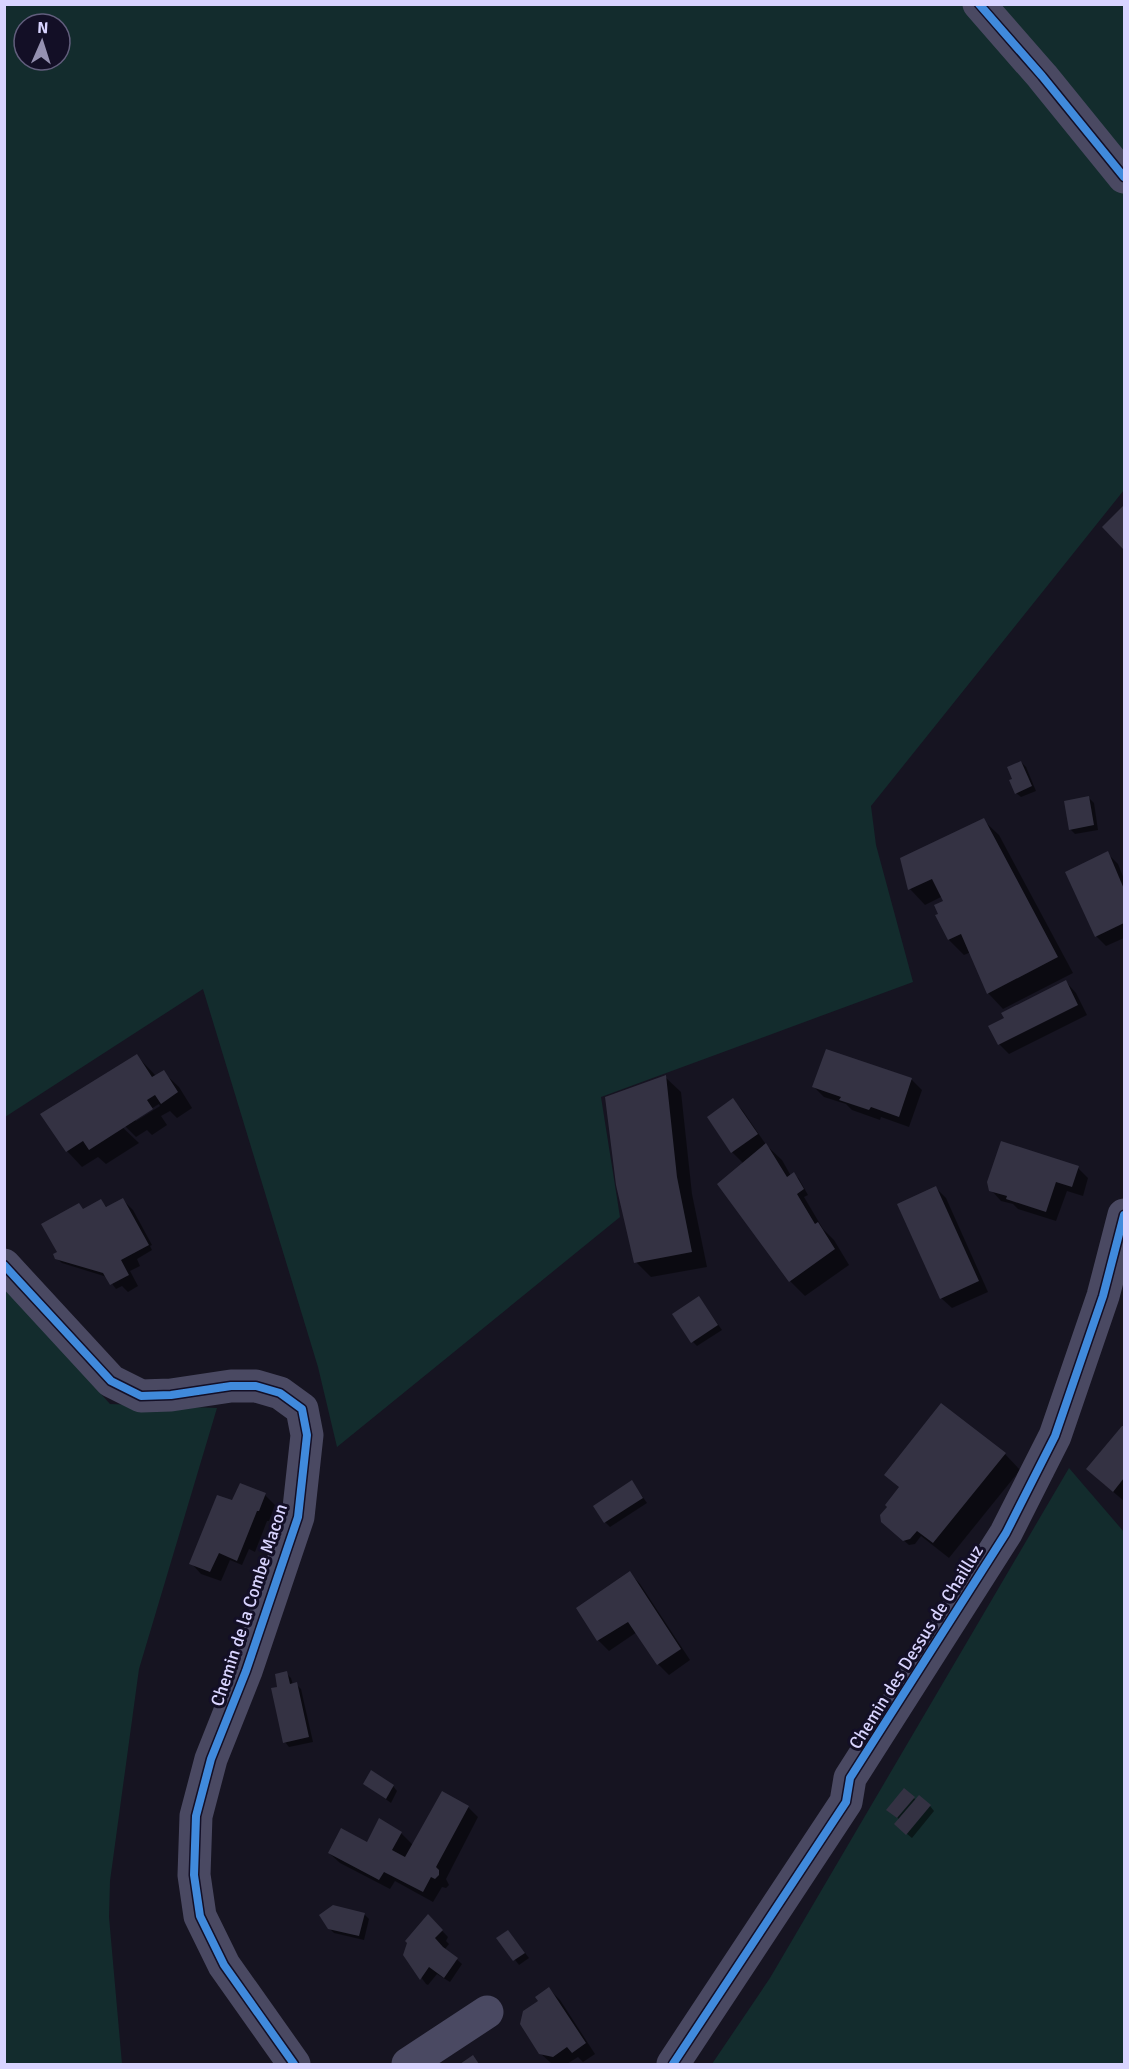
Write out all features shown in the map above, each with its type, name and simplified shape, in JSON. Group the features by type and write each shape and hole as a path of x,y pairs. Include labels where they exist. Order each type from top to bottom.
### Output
{"street":[{"path":"979,4 1125,177"},
{"name":"Chemin des Dessus de Chailluz","path":"673,2064 846,1802 850,1778 1006,1533 1055,1436 1103,1296 1125,1215"},
{"name":"Chemin de la Combe Macon","path":"4,1265 111,1381 141,1396 171,1395 231,1386 256,1386 280,1393 302,1409 307,1436 298,1517 246,1671 211,1759 196,1816 194,1875 200,1916 224,1965 294,2064"},
{"path":"408,2064 487,2012"}],"green space":[{"path":"5,5 1124,5 1124,490 871,806 876,845 913,982 601,1097 620,1217 337,1447 318,1367 203,989 5,1117"},
{"path":"4,1286 110,1404 217,1408 139,1669 110,1881 109,1917 122,2064 5,2064"},
{"path":"1069,1468 1124,1532 1124,2064 712,2064 770,1978"}],"building":[{"path":"1124,505 1124,550 1102,527"},
{"path":"1021,761 1032,786 1015,794 1007,767"},
{"path":"1089,796 1094,825 1069,830 1064,801"},
{"path":"984,818 1058,957 987,994 961,934 948,940 935,915 938,914 934,905 943,901 932,879 908,890 900,858"},
{"path":"1108,851 1124,889 1124,923 1095,937 1065,872"},
{"path":"1066,980 1078,1005 998,1045 988,1026 1004,1018 1001,1013"},
{"path":"826,1049 912,1078 899,1117 871,1107 869,1110 839,1100 841,1097 812,1087"},
{"path":"137,1054 152,1077 164,1070 178,1092 161,1104 155,1095 147,1100 153,1109 89,1150 83,1141 66,1152 40,1114"},
{"path":"666,1075 677,1177 692,1252 634,1263 616,1185 605,1097"},
{"path":"733,1098 758,1134 731,1153 707,1117"},
{"path":"1001,1141 1079,1166 1072,1187 1056,1182 1046,1212 989,1191 987,1182"},
{"path":"766,1143 787,1177 794,1172 804,1189 797,1194 815,1224 818,1222 835,1249 789,1282 717,1184"},
{"path":"936,1186 979,1281 940,1299 897,1204"},
{"path":"123,1198 149,1245 121,1260 129,1275 110,1285 103,1273 55,1259 53,1254 57,1252 41,1224 79,1203 83,1209 101,1199 106,1207"},
{"path":"699,1296 718,1325 691,1343 672,1314"},
{"path":"941,1403 1006,1453 933,1543 917,1531 910,1539 903,1541 881,1522 880,1515 887,1507 885,1505 899,1487 884,1475"},
{"path":"1124,1426 1124,1478 1113,1492 1086,1469"},
{"path":"632,1480 643,1498 604,1523 593,1506"},
{"path":"240,1483 266,1493 237,1561 219,1553 210,1572 189,1564 217,1495 232,1500"},
{"path":"630,1571 681,1649 657,1665 628,1622 597,1641 576,1608"},
{"path":"287,1671 290,1684 297,1682 309,1737 283,1743 271,1688 277,1687 275,1674"},
{"path":"371,1770 394,1785 386,1799 363,1784"},
{"path":"904,1788 915,1797 897,1818 886,1810"},
{"path":"442,1791 469,1806 436,1867 439,1875 435,1879 431,1877 423,1892 384,1872 379,1880 328,1853 341,1828 367,1842 379,1818 402,1832 392,1850 405,1857"},
{"path":"919,1795 931,1805 906,1835 894,1824"},
{"path":"333,1905 365,1913 359,1936 328,1929 319,1915"},
{"path":"428,1914 443,1930 435,1938 458,1958 444,1978 429,1967 420,1980 403,1955 407,1943 405,1941"},
{"path":"508,1930 525,1953 513,1961 496,1938"},
{"path":"549,1987 586,2043 572,2053 567,2047 553,2057 539,2054 520,2024 523,2011 538,2001 535,1997"},
{"path":"473,2055 479,2064 460,2064"}],"cycle path":[{"path":"979,4 1042,76 1124,177"},
{"path":"673,2064 846,1802 850,1778 1006,1533 1055,1436 1103,1296 1124,1215"},
{"path":"4,1265 111,1381 141,1396 171,1395 231,1386 256,1386 280,1393 302,1409 307,1435 298,1517 246,1671 211,1759 196,1816 194,1875 200,1916 224,1965 294,2064"}]}
